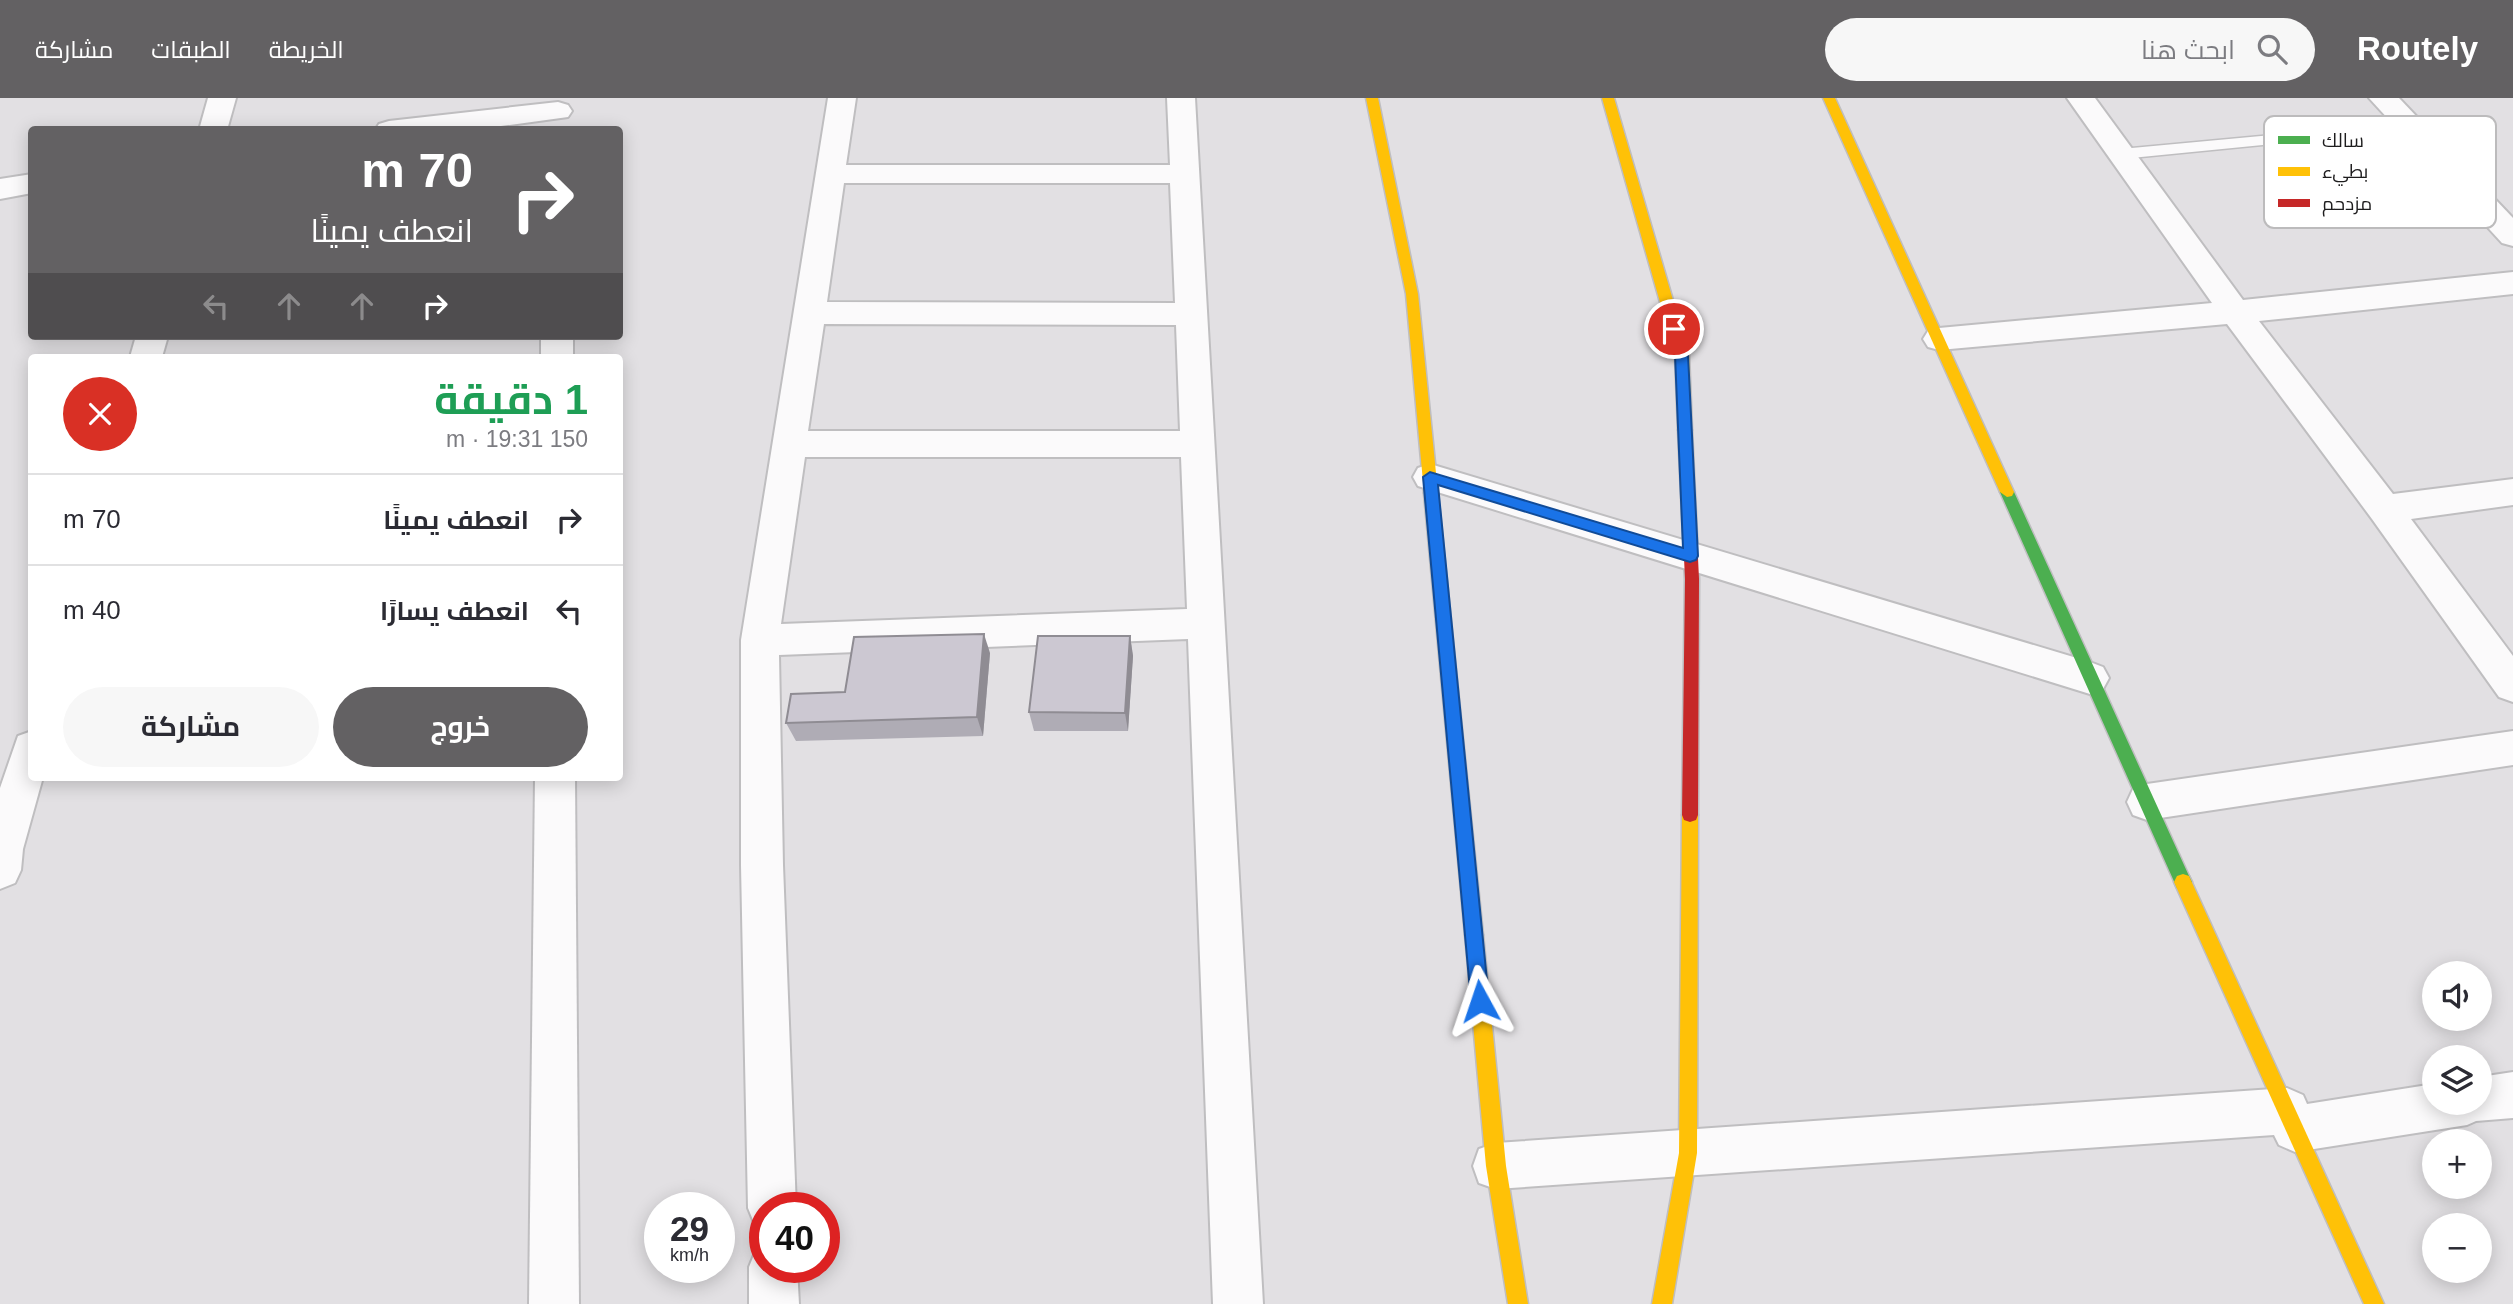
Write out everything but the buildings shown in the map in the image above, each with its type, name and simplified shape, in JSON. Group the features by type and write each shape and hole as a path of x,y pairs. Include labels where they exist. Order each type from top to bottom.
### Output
{"street":[{"path":"214,126 222,98"},
{"path":"772,1192 762,865 760,640 842,98"},
{"path":"1181,98 1238,1304"},
{"path":"1372,98 1412,294 1496,1166 1518,1304"},
{"path":"1608,98 1682,355 1690,556 1688,1153 1662,1304"},
{"path":"1829,98 2374,1304"},
{"path":"2081,98 2235,312 2513,686"},
{"path":"2383,98 2400,116"},
{"path":"429,126 557,113"},
{"path":"831,174 1184,174"},
{"path":"0,189 28,184"},
{"path":"2496,218 2513,236"},
{"path":"1938,339 2513,283"},
{"path":"810,313 1191,314"},
{"path":"790,444 1197,444"},
{"path":"1430,477 2090,678"},
{"path":"2384,509 2513,492"},
{"path":"760,640 1206,624"},
{"path":"2147,802 2513,748"},
{"path":"0,870 2,849 28,761"},
{"path":"554,1304 555,781"},
{"path":"2492,1099 2513,1096"},
{"path":"1496,1166 2291,1120 2422,1107"},
{"path":"774,1283 775,1304"}],"lane":[{"path":"2121,154 2264,141"}],"traffic: fast":[{"path":"2007,492 2183,882"},
{"path":"1431,493 1474,935"}],"traffic: slow":[{"path":"1372,98 1412,294 1431,493"},
{"path":"1608,98 1682,355 1685,430"},
{"path":"1829,98 2007,492"},
{"path":"1662,1304 1688,1153 1690,815"},
{"path":"2183,882 2374,1304"},
{"path":"1474,935 1496,1166 1518,1304"}],"traffic: jam":[{"path":"1685,430 1692,579 1690,815"}],"route":[{"path":"1480,1001 1430,477 1690,556 1682,355 1674,329"}]}
